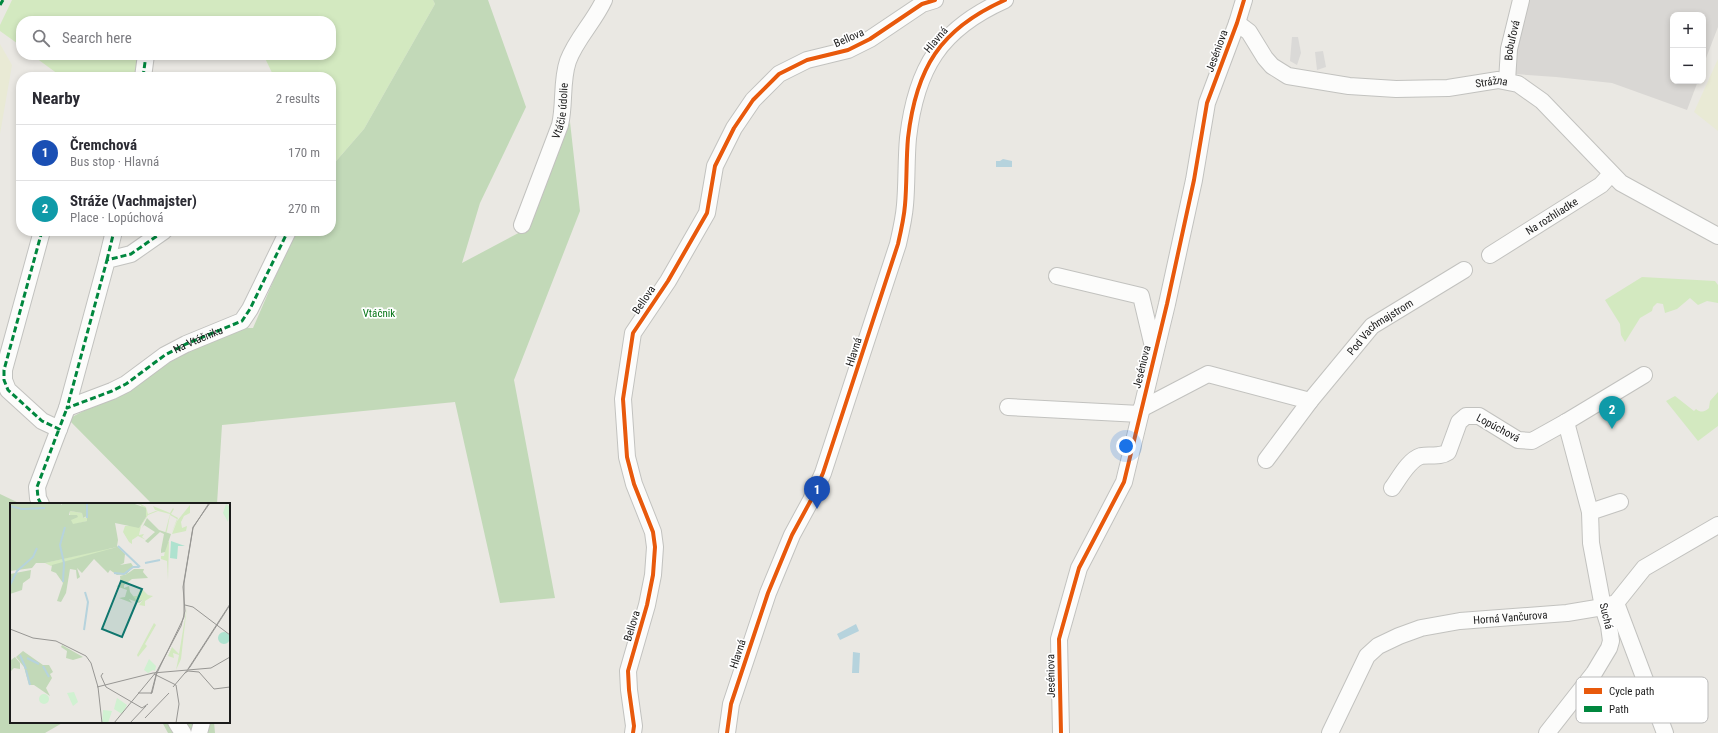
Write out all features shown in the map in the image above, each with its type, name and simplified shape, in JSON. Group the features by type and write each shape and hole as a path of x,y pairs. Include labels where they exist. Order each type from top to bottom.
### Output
{"street":[{"name":"Vtáčie údolie","path":"522,225 560,125 564,81 568,60 577,42 589,26 604,0"},
{"name":"Bellova","path":"633,733 634,726 628,671 654,575 655,547 653,532 634,484 627,458 622,399 633,333 668,281 707,213 715,166 734,128 753,100 779,74 807,60 848,50 870,38 922,4 935,0"},
{"name":"Hlavná","path":"727,733 732,704 776,573 792,535 811,500 823,473 898,244 905,206 910,124 915,101 926,68 934,54 955,31 986,9 1005,0"},
{"name":"Jeséniova","path":"1061,733 1059,639 1079,568 1124,482 1194,180 1207,104 1244,0"},
{"name":"Bobuľová","path":"1507,81 1509,49 1522,0"},
{"name":"Strážna","path":"1237,23 1249,32 1265,58 1272,66 1288,76 1349,86 1396,89 1448,88 1489,81 1507,81 1518,84 1539,98 1621,183 1718,236"},
{"path":"144,72 145,60"},
{"name":"Na rozhliadke","path":"1490,255 1601,185 1611,174"},
{"path":"41,236 4,370 4,380 8,390 30,412 42,421 59,429"},
{"path":"40,503 38,498 37,487 67,408 113,236"},
{"path":"107,260 130,254 157,236"},
{"name":"Na Vtáčniku","path":"67,408 112,391 126,384 165,355 186,344 242,321 250,309 286,236"},
{"name":"Pod Vachmajstrom","path":"1266,460 1310,401 1372,326 1464,270"},
{"path":"1057,276 1141,296 1155,353"},
{"path":"1008,407 1140,412 1208,374 1310,401"},
{"path":"1149,375 1157,386 1175,392"},
{"name":"Lopúchová","path":"1392,488 1416,458 1440,456 1448,452 1459,422 1466,416 1479,416 1518,440 1527,442 1536,440 1644,375"},
{"path":"1566,422 1590,512 1620,502"},
{"name":"Suchá","path":"1590,512 1591,543 1610,605 1609,626 1611,641 1609,648 1591,677"},
{"path":"1641,677 1610,605 1644,568 1718,525"},
{"name":"Horná Vančurova","path":"1330,733 1367,656 1378,646 1392,639 1421,628 1460,621 1567,613 1610,605"},
{"name":"Suchá","path":"1547,733 1576,696"},
{"path":"717,733 732,704"},
{"path":"177,723 183,733"},
{"path":"199,733 202,723"},
{"path":"1661,723 1665,733"}],"shaded area":[{"path":"1516,0 1718,0 1718,27 1706,58 1706,12 1670,12 1670,84 1697,84 1687,110 1612,83 1501,73"},
{"path":"1292,37 1298,37 1301,53 1297,65 1290,61"},
{"path":"1323,51 1326,67 1317,70 1315,52"}],"green space":[{"path":"12,0 433,0 435,4 364,129 336,161 336,72 272,72 266,60 336,60 336,16 16,16 16,42 0,31 0,25"},
{"name":"Vtáčnik","path":"433,0 488,0 526,107 480,203 462,263 526,229 570,122 580,211 514,380 555,598 500,603 455,402 222,425 217,503 151,503 68,419 115,395 169,358 227,328 253,328 293,236 336,236 336,161 364,129 435,4"},
{"path":"0,44 12,65 0,134"},
{"path":"1718,59 1718,131 1694,112"},
{"path":"39,60 142,60 140,72 55,72"},
{"path":"1642,277 1715,281 1718,285 1718,303 1707,301 1698,305 1690,298 1677,309 1665,313 1663,304 1657,303 1653,307 1652,311 1640,318 1625,342 1621,335 1620,324 1605,300"},
{"path":"1718,392 1718,426 1698,441 1666,401 1675,396 1694,411 1696,409 1703,412 1709,408 1710,401"},
{"path":"0,494 19,503 10,503 10,723 62,723 45,733 0,733"},
{"path":"163,723 214,723 215,733 168,733"}],"water":[{"path":"1003,159 1012,161 1012,167 996,167 996,161"},
{"path":"856,624 859,631 840,640 837,634"},
{"path":"853,652 860,653 859,673 852,673"}],"marked path":[{"path":"0,5 3,0"},
{"path":"144,72 145,60"},
{"path":"41,236 4,370 4,380 8,390 42,421 59,429 67,408"},
{"path":"107,260 113,236"},
{"path":"157,236 131,254 107,260 67,408 112,391 126,384 165,355 186,344 242,321 250,309 286,236"},
{"path":"40,503 38,498 37,487 59,429"}],"cycle path":[{"path":"633,733 634,726 628,671 647,605 653,575 655,547 653,532 634,484 627,457 623,399 633,333 668,281 707,213 715,166 734,128 753,100 779,74 807,60 848,50 870,39 922,4 935,0"},
{"path":"727,733 731,704 768,593 792,535 811,500 823,473 898,244 905,205 908,138 917,91 925,71 935,54 948,38 982,11 1005,0"},
{"path":"1061,733 1059,639 1079,568 1124,482 1167,304 1194,180 1207,103 1244,0"}],"place":[{"name":"Stráže (Vachmajster)","path":"1612,429"},
{"name":"Čremchová","path":"817,509"}]}
